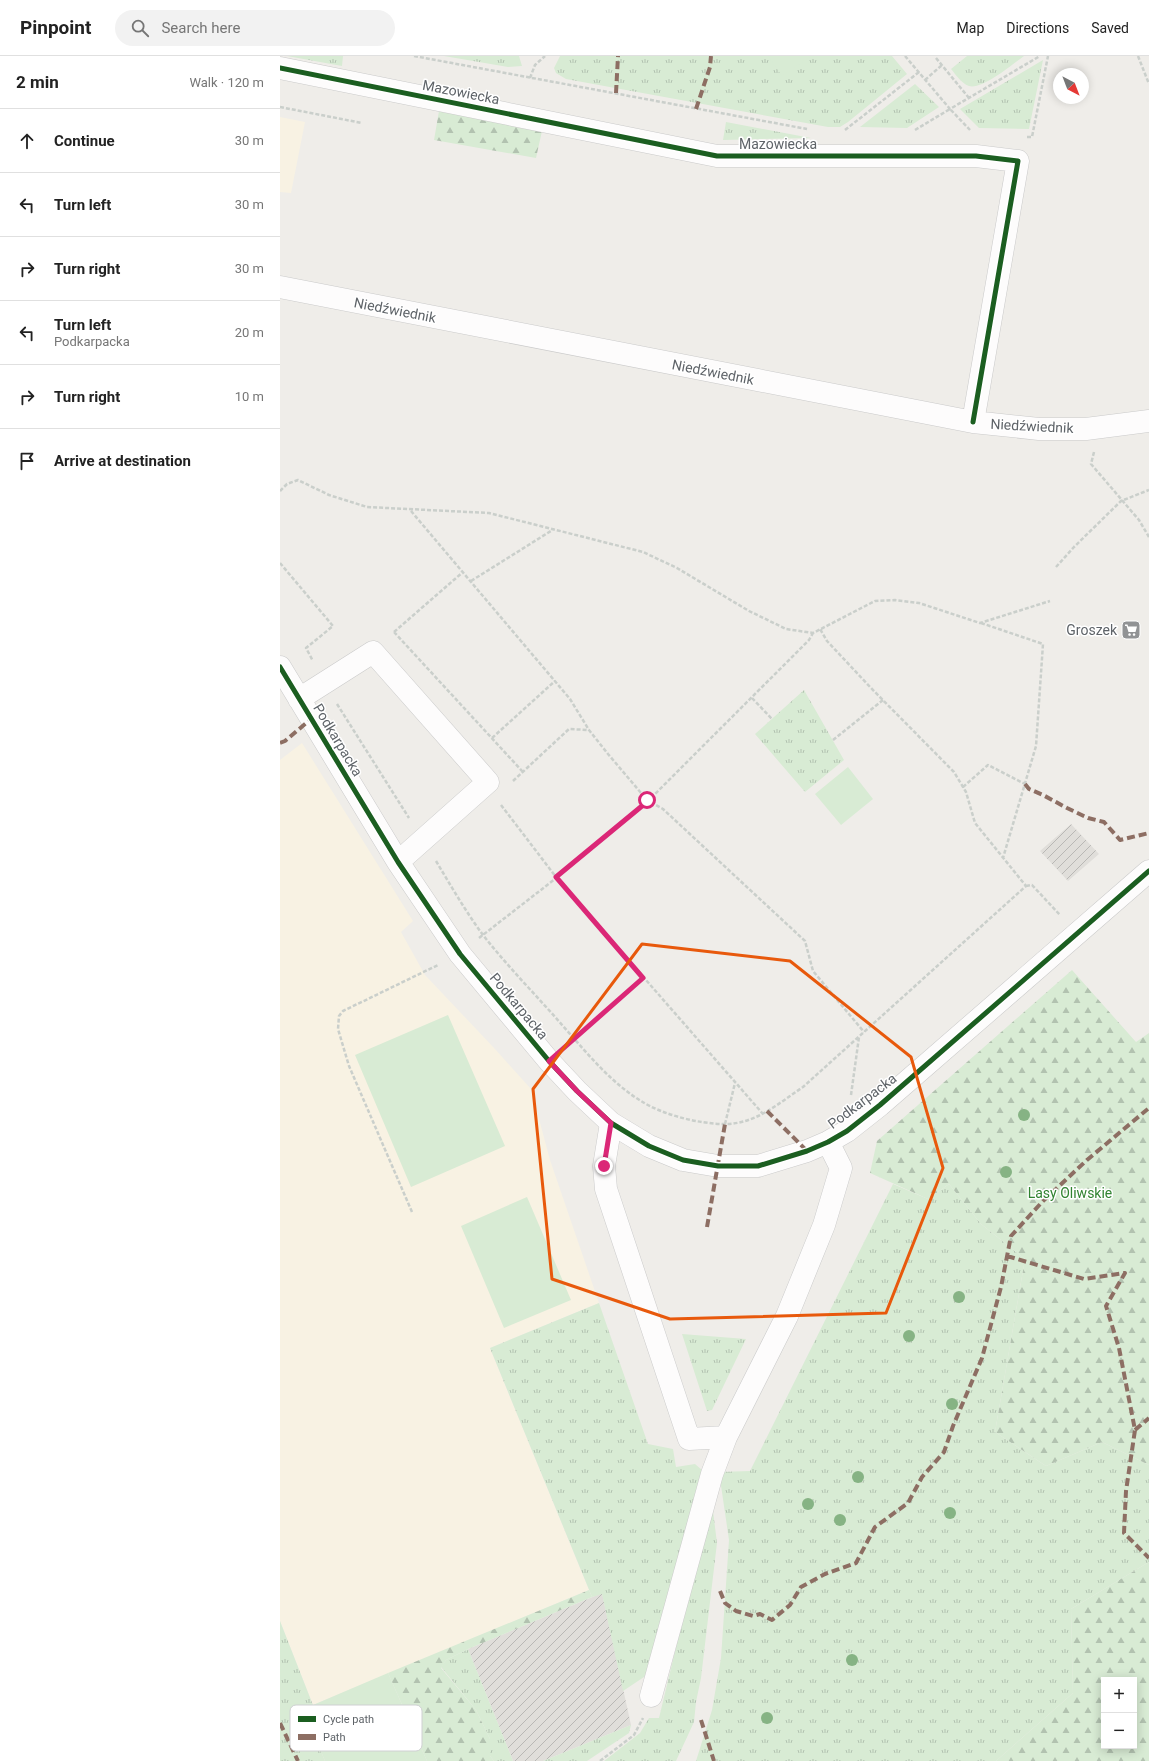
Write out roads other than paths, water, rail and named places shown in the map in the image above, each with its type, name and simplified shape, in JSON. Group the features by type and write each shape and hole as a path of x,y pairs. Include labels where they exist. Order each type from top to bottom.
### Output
{"street":[{"name":"Mazowiecka","path":"280,68 717,156 976,156 1018,161 973,422"},
{"name":"Niedźwiednik","path":"280,287 973,422 1039,429 1086,429 1149,421"},
{"path":"299,699 374,652 488,782 398,862"},
{"name":"Podkarpacka","path":"280,667 398,862 460,954 549,1061 577,1091 611,1123 649,1146 683,1160 718,1166 758,1166 808,1151 847,1131 880,1105 1149,871"},
{"path":"611,1123 604,1166 606,1190 689,1439 726,1437"},
{"path":"651,1696 712,1474 726,1437 787,1316 824,1226 841,1168 828,1142"}],"place":[{"name":"Groszek","path":"1131,630"}],"park label":[{"name":"Lasy Oliwskie","path":"1070,1193"}]}
